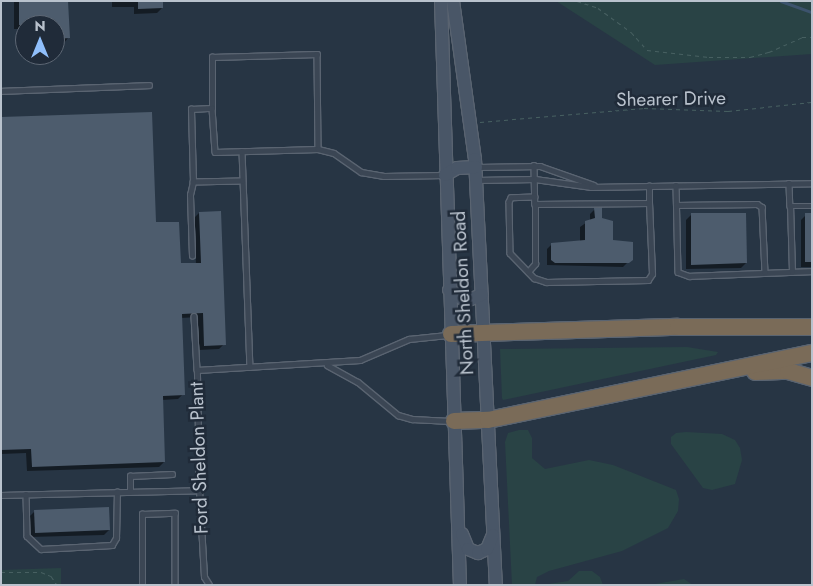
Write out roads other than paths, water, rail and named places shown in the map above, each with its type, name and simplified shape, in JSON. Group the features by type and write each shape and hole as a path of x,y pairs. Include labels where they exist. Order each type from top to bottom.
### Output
{"highway":[{"path":"451,334 738,326 812,321"},
{"path":"738,326 812,327"},
{"path":"454,421 488,420 812,353"},
{"path":"671,382 763,371 788,371 812,378"}],"main road":[{"name":"North Sheldon Road","path":"441,1 444,175 460,529 460,585"},
{"name":"North Sheldon Road","path":"453,1 472,124 476,173 495,526 496,585"},
{"path":"444,175 453,169 476,173"},
{"path":"449,290 466,300 482,296"},
{"path":"460,529 468,548 478,553 487,549 495,526"}],"lane":[{"path":"318,149 317,54 212,57 214,152 318,149 334,153 361,172 384,176 444,175"},
{"path":"1,90 149,85"},
{"path":"192,256 190,195 193,182 191,109 212,108"},
{"path":"242,152 250,367"},
{"path":"528,272 535,264 534,165"},
{"path":"476,173 534,165 601,186"},
{"path":"476,173 601,186 812,183"},
{"path":"558,182 562,173"},
{"path":"193,182 242,182"},
{"path":"789,184 792,272"},
{"path":"676,185 678,272 689,276 812,271"},
{"path":"535,197 511,198 509,202 510,253 528,272 546,282 648,280 652,274 649,186"},
{"path":"535,204 649,203"},
{"path":"676,205 757,204 762,207 765,272"},
{"path":"790,206 812,206"},
{"path":"194,316 197,370"},
{"name":"Ford Sheldon Plant","path":"209,585 204,577 199,490 197,370 326,365 360,360 409,339 451,334"},
{"name":"Ford Sheldon Plant","path":"326,365 358,382 398,415 412,419 454,421"},
{"path":"130,492 130,476 172,474"},
{"path":"1,495 199,490"},
{"path":"26,494 27,536 41,549 112,545 116,538 117,492"},
{"path":"142,585 142,514 174,513 175,585"}],"waterway":[{"path":"781,1 812,12"}]}
